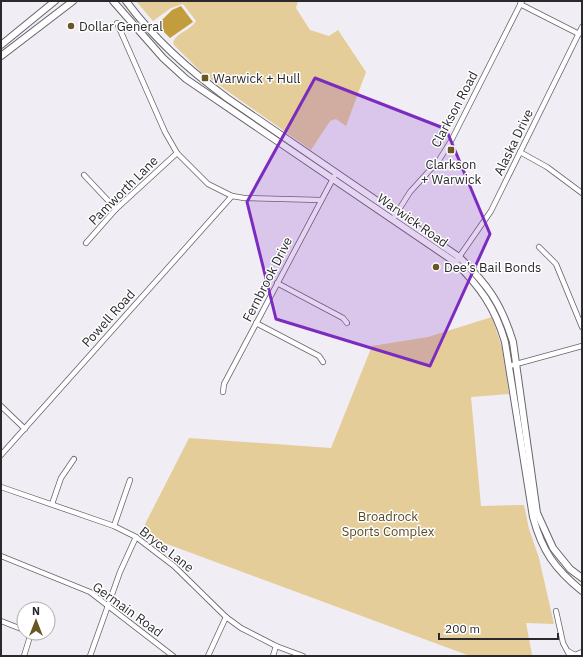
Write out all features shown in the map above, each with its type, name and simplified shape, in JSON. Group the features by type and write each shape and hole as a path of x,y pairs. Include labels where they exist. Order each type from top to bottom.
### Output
{"main road":[{"path":"1,44 55,1"},
{"path":"1,56 73,1"},
{"name":"Warwick Road","path":"113,1 162,58 186,79 334,175"},
{"name":"Warwick Road","path":"126,1 155,36 185,66 334,175 457,260 482,280 493,295 507,323 513,342 537,513 553,548 570,569 582,578"},
{"name":"Warwick Road","path":"457,260 476,282 491,305 500,323 509,366 536,532 555,566 582,591"}],"street":[{"path":"521,2 579,34"},
{"name":"Clarkson Road","path":"395,217 410,192 439,160 451,141 521,2"},
{"path":"117,23 165,132 177,153 208,184 232,196 320,200"},
{"name":"Alaska Drive","path":"457,260 491,211 582,27"},
{"path":"520,152 547,167 582,194"},
{"name":"Pamworth Lane","path":"86,243 116,209 177,153"},
{"path":"84,175 116,209"},
{"name":"Fernbrook Drive","path":"223,392 224,384 334,175"},
{"name":"Powell Road","path":"1,455 232,196"},
{"path":"539,247 556,264 582,327"},
{"path":"277,283 343,318 347,323"},
{"path":"256,323 319,356 323,362"},
{"path":"509,366 582,346"},
{"path":"1,406 25,429"},
{"path":"52,504 61,478 74,459"},
{"path":"114,526 130,480"},
{"name":"Bryce Lane","path":"1,487 114,526 136,537 174,566 226,617 241,628 276,646 303,656"},
{"path":"90,656 120,572 136,537"},
{"name":"Germain Road","path":"1,556 90,592 173,656"},
{"path":"556,611 566,649 566,656"},
{"path":"208,656 226,617"},
{"path":"1,621 16,627"},
{"path":"24,656 29,641"},
{"path":"273,656 276,646"},
{"path":"566,649 575,655 582,652"},
{"path":"566,649 570,656"}],"highlighted area":[{"path":"315,78 446,129 490,234 430,366 276,319 247,202"}],"green space":[{"path":"136,1 298,1 296,8 310,30 329,36 338,30 366,72 346,126 336,119 330,121 311,150 202,73 174,45 173,42 177,36 196,21 183,4 171,8 153,21"},
{"name":"Broadrock Sports Complex","path":"492,317 502,348 509,394 471,397 481,506 524,505 529,529 539,558 554,624 526,623 532,655 470,656 140,534 189,438 331,448 372,346 428,337"}],"shaded area":[{"path":"181,6 193,22 170,38 160,28 159,23 172,10"}],"place":[{"name":"Dollar General","path":"71,26"},
{"name":"Warwick + Hull","path":"205,78"},
{"name":"Clarkson + Warwick","path":"451,150"},
{"name":"Dee’s Bail Bonds","path":"436,267"}]}
